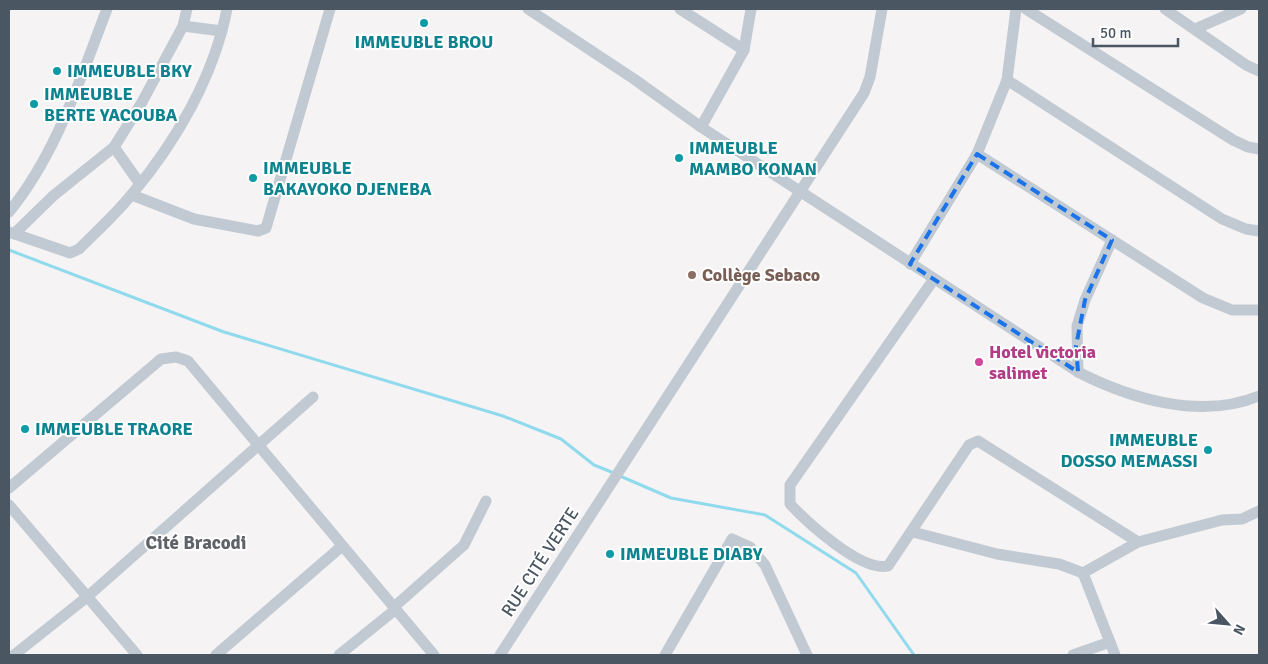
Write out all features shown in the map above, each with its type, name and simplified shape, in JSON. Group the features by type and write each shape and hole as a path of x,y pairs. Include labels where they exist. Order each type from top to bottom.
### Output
{"street":[{"path":"9,212 27,190 52,147 106,9"},
{"path":"187,9 183,26 141,104 114,147 53,196 12,233 70,253 76,252 132,195 191,105 216,52 227,9"},
{"path":"132,195 194,219 258,231 266,228 330,9"},
{"path":"528,9 634,79 701,127 1078,372 1119,391 1157,401 1198,405 1230,404 1259,396"},
{"path":"680,9 744,50"},
{"path":"701,127 744,50 751,9"},
{"name":"RUE CITÉ VERTE","path":"500,655 864,94 870,77 882,9"},
{"path":"910,264 977,154 1007,80 1016,9"},
{"path":"1026,9 1233,140 1259,149"},
{"path":"1165,9 1246,65 1259,71"},
{"path":"1195,29 1241,9"},
{"path":"183,26 222,31"},
{"path":"1007,80 1222,219 1246,230 1259,231"},
{"path":"114,147 140,184"},
{"path":"977,154 1203,298 1232,310 1259,310"},
{"path":"1078,372 1077,326 1085,300 1112,240"},
{"path":"934,279 790,485 790,504 814,528 869,566 881,568 888,566 968,445 978,441 1138,542"},
{"path":"9,488 161,359 176,356 188,361 434,655"},
{"path":"14,655 87,597 313,397"},
{"path":"339,655 395,608 464,545 486,501"},
{"path":"9,505 137,655"},
{"path":"1083,573 1138,542 1222,520 1242,519 1259,512"},
{"path":"912,532 997,554 1059,564 1083,573 1115,655"},
{"path":"665,655 732,539 750,547 765,565 807,655"},
{"path":"216,655 342,546"},
{"path":"1073,655 1110,642"}],"highlighted area":[{"path":"977,154 1112,240 1085,300 1076,346 1078,372 910,264"}],"waterway":[{"path":"9,250 224,332 503,416 561,439 594,465 614,473"},
{"path":"620,476 671,498 765,515 856,573 914,655"}],"place":[{"name":"IMMEUBLE BROU","path":"424,23"},
{"name":"IMMEUBLE BKY","path":"57,71"},
{"name":"IMMEUBLE BERTE YACOUBA","path":"34,104"},
{"name":"IMMEUBLE MAMBO KONAN","path":"679,158"},
{"name":"IMMEUBLE BAKAYOKO DJENEBA","path":"253,178"},
{"name":"Collège Sebaco","path":"692,275"},
{"name":"Hotel victoria salimet","path":"979,362"},
{"name":"IMMEUBLE TRAORE","path":"25,429"},
{"name":"IMMEUBLE DOSSO MEMASSI","path":"1208,450"},
{"name":"IMMEUBLE DIABY","path":"610,554"}],"district":[{"name":"Cité Bracodi","path":"196,542"}]}
